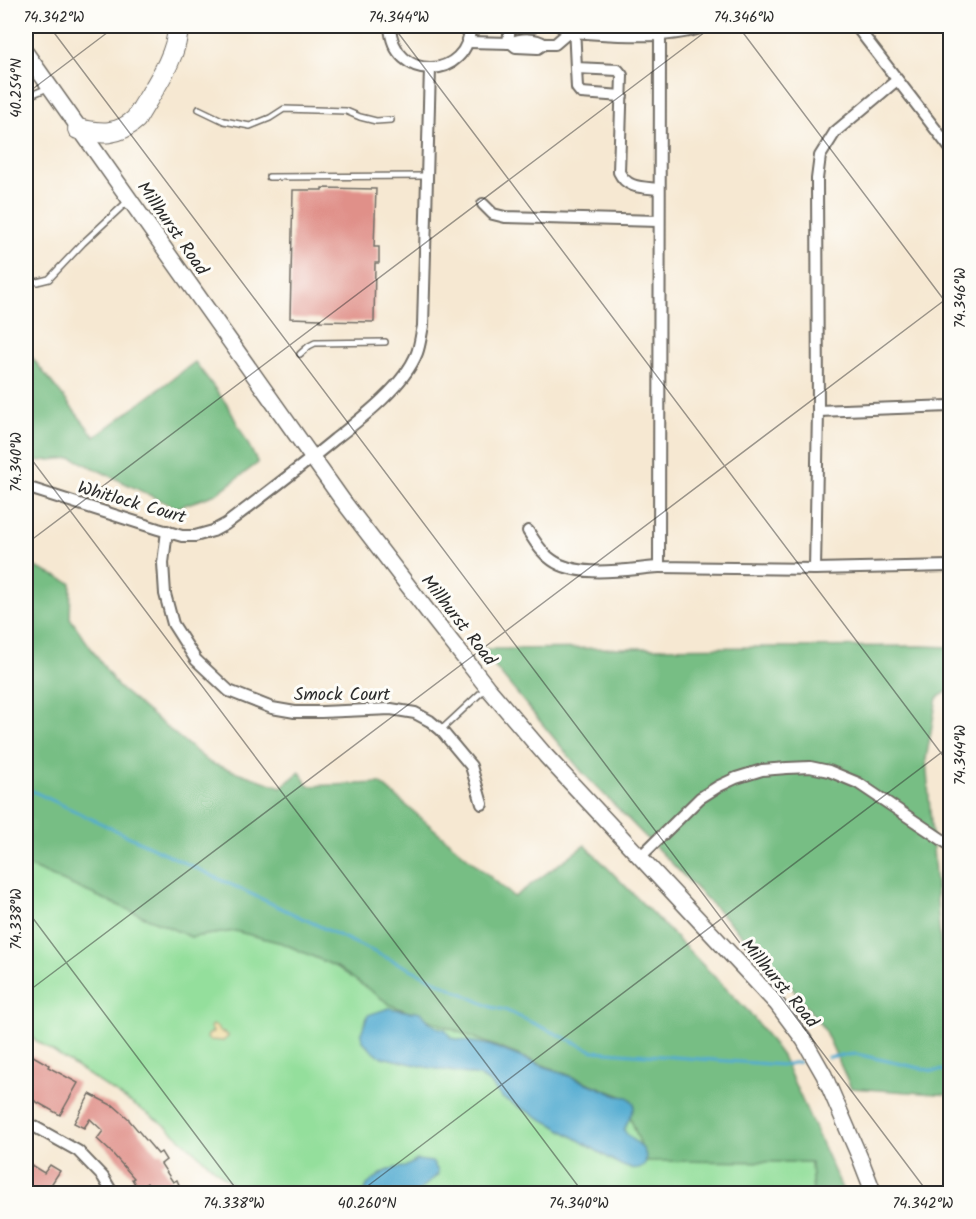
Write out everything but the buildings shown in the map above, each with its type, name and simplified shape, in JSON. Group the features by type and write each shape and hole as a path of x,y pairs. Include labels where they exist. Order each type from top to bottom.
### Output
{"highway":[{"path":"78,129 91,132 114,132 129,126 136,119 167,64 174,48 178,26"}],"street":[{"path":"390,26 390,36 395,48 404,58 414,65 430,68 452,62 462,53 468,42 470,26"},
{"path":"510,26 510,43"},
{"path":"569,29 660,35 705,26"},
{"path":"856,26 951,148"},
{"path":"468,42 510,43 516,47 538,48 544,44 555,44 569,29"},
{"path":"569,29 577,88 581,93 622,96"},
{"path":"659,567 660,35"},
{"name":"Millhurst Road","path":"26,53 343,501 487,687 546,756 777,1004 804,1040 824,1075 874,1194"},
{"name":"Whitlock Court","path":"26,487 183,536 195,536 213,531 226,524 362,418 385,396 404,375 417,353 423,326 430,68"},
{"path":"576,68 618,70 622,75 620,172 623,180 629,184 659,189"},
{"path":"815,569 818,411 817,179 820,156 835,132 897,80"},
{"path":"483,204 493,214 504,217 659,221"},
{"path":"818,411 951,406"},
{"name":"Smock Court","path":"166,531 164,584 174,624 196,660 229,691 272,708 295,712 391,709 415,713 441,730 471,766 482,804"},
{"path":"528,531 541,550 552,560 566,568 597,571 659,567 815,569 951,566"},
{"path":"640,857 700,798 718,786 762,770 810,767 829,771 858,783 951,845"},
{"path":"26,1122 78,1151 103,1177 113,1194"}],"lane":[{"path":"26,97 50,87"},
{"path":"199,109 224,121 250,126 284,109 346,111 376,121 391,120"},
{"path":"269,177 427,176"},
{"path":"26,277 37,282 49,279 129,200"},
{"path":"300,354 315,343 385,342"},
{"path":"441,730 487,687"}],"green space":[{"path":"26,350 95,437 195,362 228,406 258,463 216,494 176,508 73,458 26,462"},
{"path":"26,563 71,583 70,618 118,687 210,763 281,787 300,772 308,786 380,783 514,897 585,845 750,1013 782,1056 844,1193 813,1193 811,1162 647,1161 622,1096 391,1005 337,967 282,943 235,931 191,937 26,865"},
{"path":"950,647 950,690 937,698 926,759 942,964 950,964 950,1095 851,1088 824,1029 785,979 583,773 480,649"},
{"path":"26,865 191,937 235,931 282,943 337,967 391,1005 622,1096 647,1161 811,1162 813,1193 242,1193 165,1125 26,1034"}],"sand":[{"path":"212,1025 228,1037 223,1041 209,1040 208,1035 213,1032 210,1027"}],"water":[{"path":"389,1008 421,1012 432,1023 445,1029 451,1038 489,1045 618,1096 628,1097 634,1103 634,1108 624,1130 643,1149 646,1157 643,1166 632,1168 619,1164 502,1098 490,1083 479,1076 425,1067 382,1057 373,1052 363,1041 361,1033 368,1015"},
{"path":"417,1160 432,1162 438,1174 417,1193 364,1193 367,1185 384,1172 405,1167"}],"waterway":[{"path":"26,788 491,1007 505,1010 593,1051 782,1065 799,1062"},
{"path":"828,1057 856,1054 933,1071 950,1070"}]}
